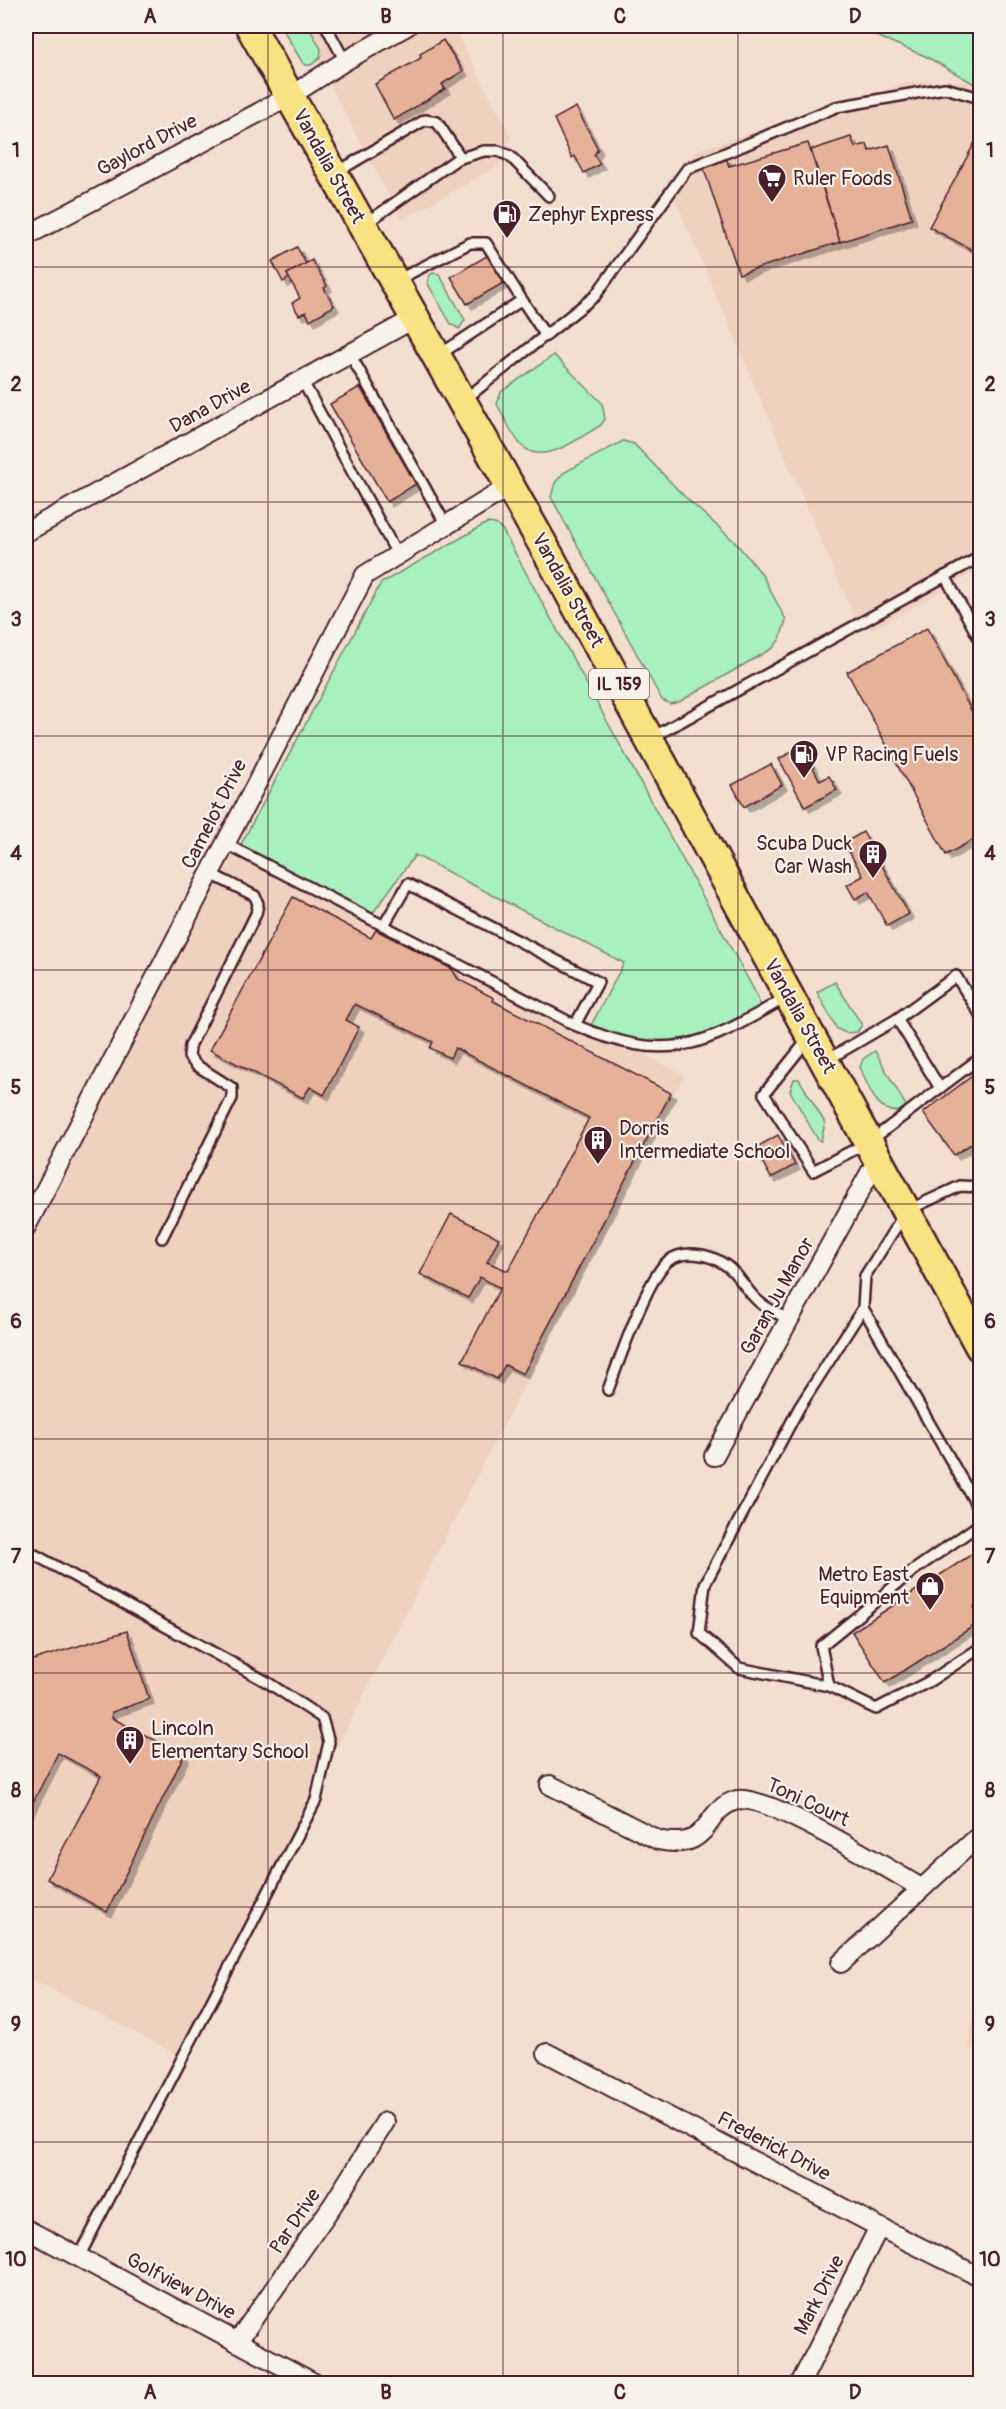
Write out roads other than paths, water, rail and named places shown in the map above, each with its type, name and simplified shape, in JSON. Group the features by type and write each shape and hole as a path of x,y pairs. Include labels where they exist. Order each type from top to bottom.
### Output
{"main road":[{"name":"Vandalia Street","path":"250,26 510,486 981,1347"}],"street":[{"name":"Gaylord Drive","path":"26,236 290,96 407,26"},
{"name":"Dana Drive","path":"26,532 415,318"},
{"name":"Camelot Drive","path":"26,1227 365,575 510,486"},
{"name":"Garan Ju Manor","path":"714,1456 789,1320 873,1150"},
{"name":"Toni Court","path":"550,1785 666,1842 682,1842 698,1838 728,1804 739,1800 752,1800 790,1816 856,1850 921,1888"},
{"path":"841,1963 981,1835"},
{"name":"Frederick Drive","path":"547,2053 879,2227 981,2277"},
{"name":"Par Drive","path":"237,2342 332,2206 385,2122"},
{"name":"Mark Drive","path":"800,2384 879,2227"},
{"name":"Golfview Drive","path":"26,2229 316,2384"}],"lane":[{"path":"326,26 345,61"},
{"path":"462,401 595,296 687,169 836,107 945,88 981,98"},
{"path":"334,174 425,120 437,122 461,158"},
{"path":"363,225 461,158 472,153 498,151 510,156 549,196"},
{"path":"395,282 470,243 486,243 546,336"},
{"path":"437,356 522,300"},
{"path":"350,354 446,525"},
{"path":"302,380 397,554"},
{"path":"649,739 981,557"},
{"path":"945,576 981,640"},
{"path":"224,843 575,1025 594,1034 628,1044 670,1048 715,1037 789,996"},
{"path":"162,1238 232,1098 232,1088 196,1065 189,1057 190,1046 256,914 258,904 255,896 209,873"},
{"path":"384,925 408,884 598,982 575,1025"},
{"path":"825,1061 897,1018 956,976 981,1014"},
{"path":"897,1018 940,1088"},
{"path":"811,1035 764,1094 813,1171 873,1150 940,1088 981,1058"},
{"path":"981,1187 960,1186 906,1211 865,1276 863,1308 799,1408 705,1584 699,1633 739,1668 829,1686 876,1709 930,1681 981,1648"},
{"path":"608,1389 642,1303 668,1262 682,1255 700,1254 716,1258 737,1275 758,1302 789,1320"},
{"path":"863,1308 981,1511"},
{"path":"829,1686 821,1646 914,1570 981,1524"},
{"path":"26,1550 267,1682 321,1718 329,1742 316,1800 79,2257"}],"place":[{"name":"Ruler Foods","path":"772,204"},
{"name":"Zephyr Express","path":"507,240"},
{"name":"VP Racing Fuels","path":"804,780"},
{"name":"Scuba Duck Car Wash","path":"873,880"},
{"name":"Dorris Intermediate School","path":"598,1166"},
{"name":"Metro East Equipment","path":"930,1612"},
{"name":"Lincoln Elementary School","path":"130,1766"}]}
